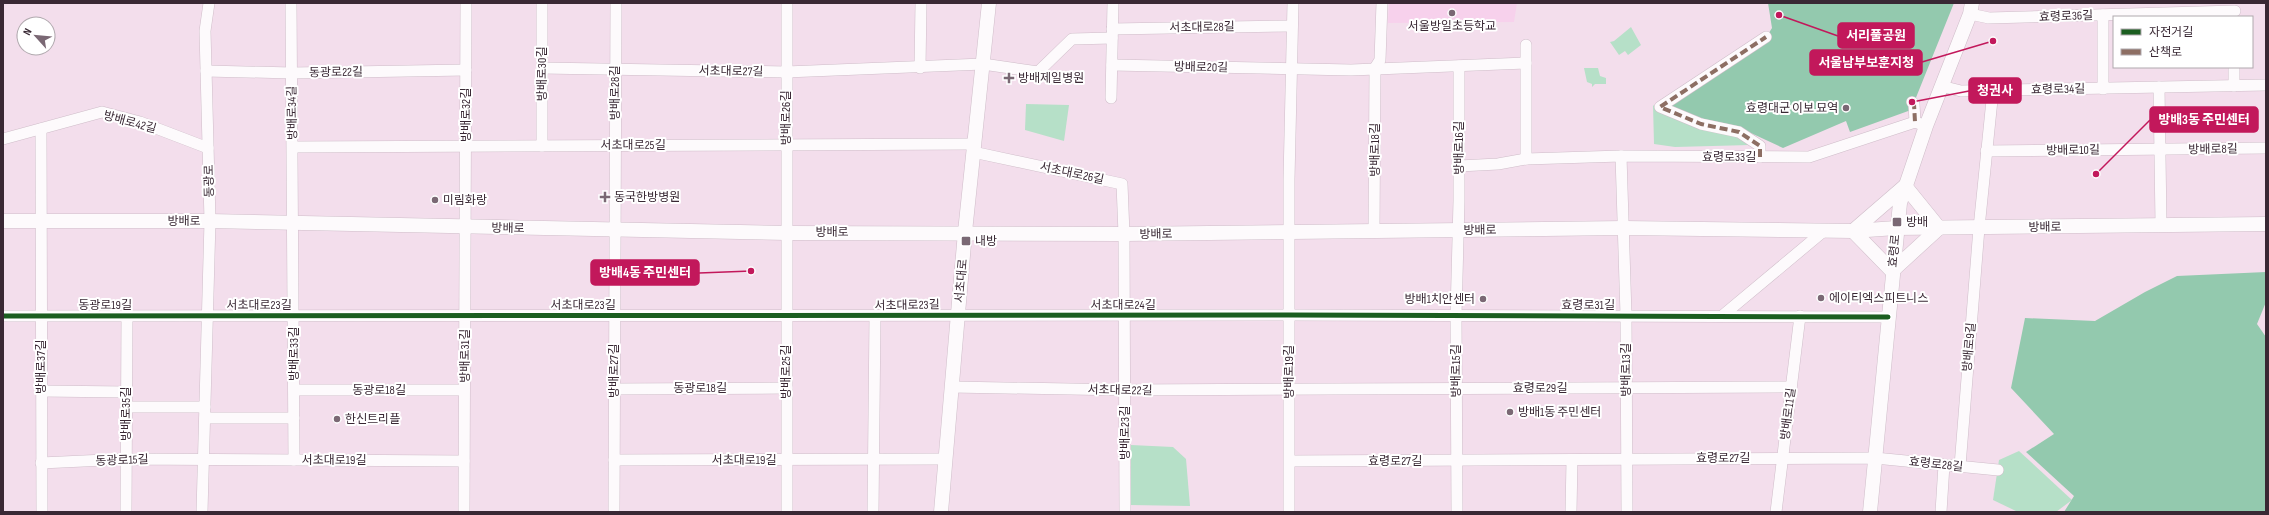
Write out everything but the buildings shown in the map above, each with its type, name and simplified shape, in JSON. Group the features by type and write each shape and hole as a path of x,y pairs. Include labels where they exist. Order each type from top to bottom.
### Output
{"main road":[{"name":"서초대로","path":"940,512 946,459 965,232 989,3"},
{"name":"효령로","path":"1870,512 1896,228 1921,124 1941,86 1971,8"},
{"path":"1905,186 1939,228 1892,271 1853,231 1905,186"},
{"name":"방배로","path":"3,222 210,221 787,233 965,232 1124,234 1624,228 1853,231 1896,228 2266,224"}],"street":[{"name":"동광로","path":"202,512 210,221 205,31 209,3"},
{"name":"방배로34길","path":"291,3 293,223"},
{"name":"방배로32길","path":"466,3 466,227"},
{"name":"방배로30길","path":"542,3 542,146"},
{"name":"방배로28길","path":"614,230 616,3"},
{"name":"방배로26길","path":"787,3 787,233"},
{"path":"920,68 921,3"},
{"path":"1111,98 1113,3"},
{"path":"1288,232 1290,68 1293,3"},
{"name":"방배로18길","path":"1374,231 1375,68 1380,60 1382,3"},
{"name":"효령로36길","path":"1971,8 1988,18 2235,10"},
{"name":"효령로34길","path":"2103,15 2103,88"},
{"name":"서초대로28길","path":"983,64 1038,72 1072,39 1112,33 1292,26"},
{"path":"1760,157 1760,146 1739,132 1701,124 1660,107 1766,37"},
{"path":"1526,45 1526,159"},
{"path":"1290,68 1375,68 1526,63"},
{"name":"서초대로27길","path":"542,68 786,72 920,68 983,64"},
{"name":"방배로20길","path":"1112,65 1290,68"},
{"name":"방배로16길","path":"1458,230 1459,66"},
{"path":"2234,68 2234,86"},
{"name":"동광로22길","path":"206,72 292,73 466,70"},
{"name":"효령로34길","path":"1941,86 1961,91 2266,85"},
{"path":"2158,87 2161,224"},
{"path":"1979,228 1993,90"},
{"path":"1912,102 1921,124"},
{"name":"방배로42길","path":"3,139 102,112 140,122 208,148"},
{"name":"효령로33길","path":"1459,166 1498,164 1526,159 1621,156 1810,157 1921,124"},
{"path":"41,129 41,221"},
{"name":"서초대로25길","path":"293,147 787,144 974,148"},
{"name":"서초대로26길","path":"974,148 1122,184 1124,234"},
{"name":"방배로8길","path":"2159,149 2266,148"},
{"name":"방배로10길","path":"1986,151 2159,149"},
{"path":"1621,156 1624,228"},
{"name":"방배로37길","path":"41,221 42,512"},
{"name":"방배로33길","path":"293,223 294,460"},
{"name":"방배로31길","path":"464,512 466,227"},
{"name":"방배로13길","path":"1624,228 1627,512"},
{"name":"방배로9길","path":"1960,466 1979,228"},
{"name":"방배로27길","path":"614,230 614,512"},
{"name":"방배로15길","path":"1457,512 1456,315 1458,230"},
{"path":"1722,316 1824,230"},
{"name":"방배로19길","path":"1288,232 1289,512"},
{"name":"방배로25길","path":"787,233 787,512"},
{"name":"방배로23길","path":"1124,234 1125,512"},
{"name":"방배로35길","path":"126,512 127,315"},
{"name":"서초대로23길","path":"208,315 958,315"},
{"name":"동광로19길","path":"3,316 208,315"},
{"name":"서초대로24길","path":"958,315 1288,315"},
{"name":"효령로31길","path":"1288,315 1888,317"},
{"path":"873,512 875,316"},
{"name":"방배로11길","path":"1776,512 1800,316"},
{"name":"서초대로22길","path":"952,387 1125,390 1288,390"},
{"name":"효령로29길","path":"1288,390 1791,387"},
{"name":"동광로18길","path":"614,389 787,388"},
{"name":"동광로18길","path":"294,390 464,390"},
{"path":"41,391 126,392"},
{"path":"126,407 294,418"},
{"name":"효령로28길","path":"1875,458 1998,470"},
{"name":"효령로27길","path":"1290,461 1875,458"},
{"name":"동광로15길","path":"41,463 126,459 204,459"},
{"name":"서초대로19길","path":"204,459 464,460"},
{"name":"서초대로19길","path":"614,460 946,459"},
{"path":"1571,512 1572,460"},
{"path":"1941,512 1944,465"}],"shaded area":[{"name":"서울방일초등학교","path":"1389,3 1517,3 1514,22 1388,23"}],"green space":[{"path":"1768,3 1954,3 1911,110 1850,132 1846,121 1783,148 1740,128 1701,123 1665,107 1765,39 1772,28"},
{"path":"1631,27 1641,45 1628,55 1625,51 1619,55 1610,42 1614,41"},
{"path":"1584,68 1598,68 1600,76 1606,78 1606,84 1595,84 1592,87 1592,84 1587,82"},
{"path":"1026,104 1069,105 1064,141 1025,130"},
{"path":"1653,105 1660,112 1727,130 1750,145 1675,147 1654,144"},
{"path":"2266,272 2266,302 2257,324 2266,337 2266,512 2064,512 2074,496 2026,452 2054,434 2011,388 2025,318 2095,321 2145,292 2177,276"},
{"path":"1131,445 1173,447 1186,459 1190,506 1130,505"},
{"path":"2019,451 2072,500 2056,512 2018,512 1993,500 1999,460"}],"marked path":[{"path":"1760,157 1760,146 1739,132 1701,124 1660,107 1766,37"},
{"path":"1912,102 1914,104 1915,122"}],"cycle path":[{"path":"3,316 1288,315 1888,317"}],"place":[{"name":"서울방일초등학교","path":"1452,13"},
{"name":"서리풀공원","path":"1779,15"},
{"name":"서울남부보훈지청","path":"1993,41"},
{"name":"방배제일병원","path":"1009,78"},
{"name":"청권사","path":"1912,102"},
{"name":"효령대군 이보 묘역","path":"1846,108"},
{"name":"방배3동 주민센터","path":"2096,174"},
{"name":"동국한방병원","path":"605,197"},
{"name":"미림화랑","path":"435,200"},
{"name":"방배","path":"1897,222"},
{"name":"내방","path":"966,241"},
{"name":"방배4동 주민센터","path":"751,271"},
{"name":"에이티엑스피트니스","path":"1821,298"},
{"name":"방배1치안센터","path":"1483,299"},
{"name":"방배1동 주민센터","path":"1510,412"},
{"name":"한신트리플","path":"337,419"}]}
